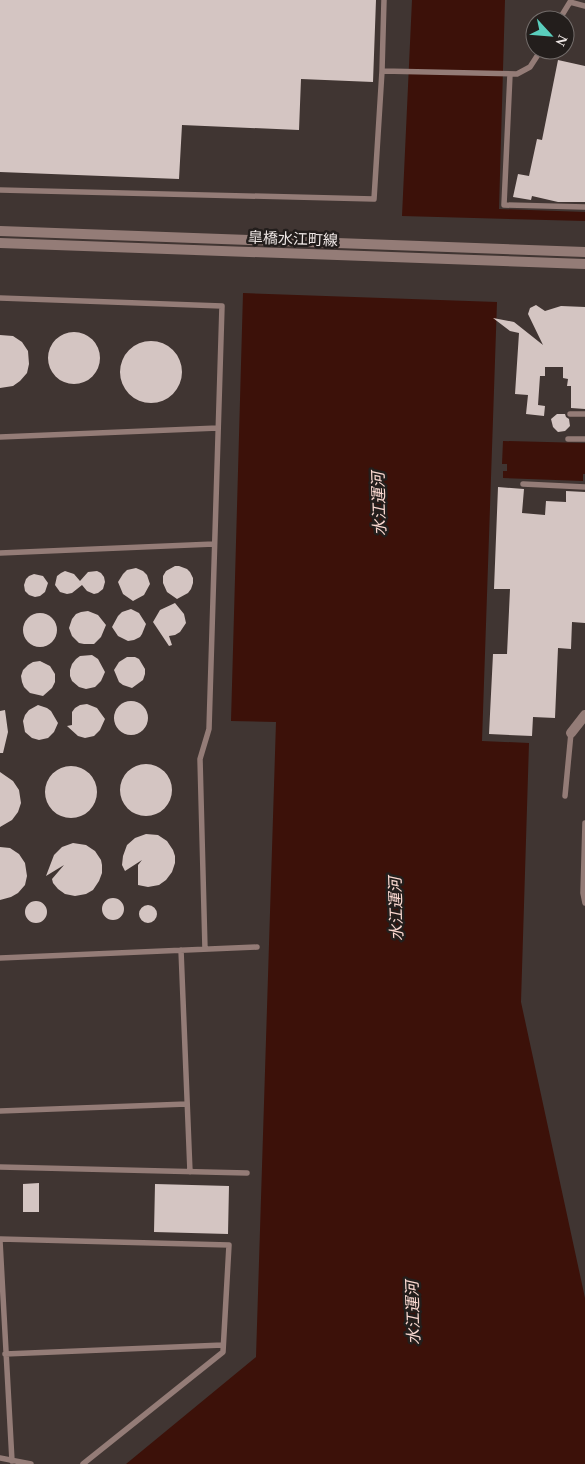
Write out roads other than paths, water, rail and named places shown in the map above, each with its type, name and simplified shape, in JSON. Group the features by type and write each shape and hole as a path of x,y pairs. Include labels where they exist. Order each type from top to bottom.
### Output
{"street":[{"name":"皐橋水江町線","path":"0,231 585,252"},
{"name":"皐橋水江町線","path":"0,243 585,264"},
{"path":"571,734 585,715"}],"lane":[{"path":"0,190 374,199 382,71 384,0"},
{"path":"565,10 570,2 585,6"},
{"path":"382,71 393,73 517,74 530,67 534,60"},
{"path":"508,74 504,205 585,208"},
{"path":"0,298 222,306 209,730 200,759 205,949"},
{"path":"570,414 585,414"},
{"path":"0,437 218,428"},
{"path":"568,439 585,439"},
{"path":"523,484 585,487"},
{"path":"0,553 214,544"},
{"path":"565,796 571,734"},
{"path":"585,823 583,893 585,903"},
{"path":"0,958 257,947"},
{"path":"181,950 190,1172"},
{"path":"0,1111 187,1104"},
{"path":"0,1167 246,1173"},
{"path":"12,1460 0,1240 229,1245 223,1352 83,1464"},
{"path":"5,1354 223,1345"},
{"path":"0,1458 31,1464"}],"water":[{"path":"412,0 505,0 499,209 585,212 585,221 402,216"},
{"name":"水江運河","path":"243,293 497,302 482,741 529,743 521,1002 585,1298 585,1464 126,1464 256,1357 276,722 231,721"},
{"path":"503,441 585,443 585,474 583,474 583,481 503,478 503,471 507,471 507,464 502,464"}]}
